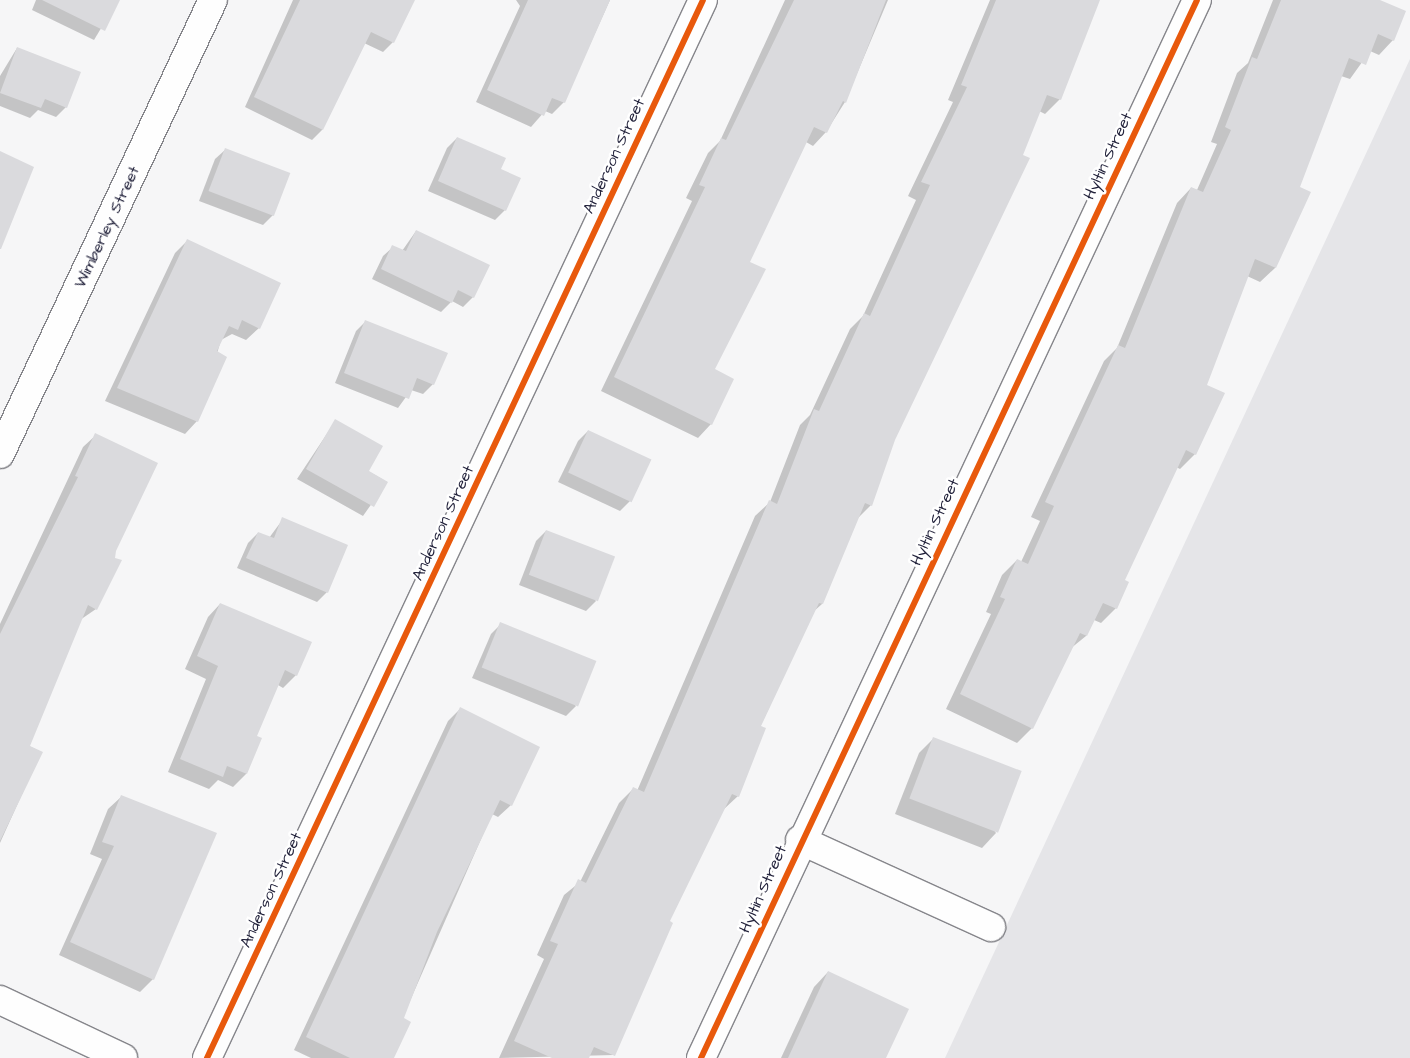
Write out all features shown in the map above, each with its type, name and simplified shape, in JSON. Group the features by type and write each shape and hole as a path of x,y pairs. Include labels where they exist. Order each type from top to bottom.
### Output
{"street":[{"name":"Wimberley Street","path":"0,454 213,0"},
{"name":"Anderson Street","path":"208,1058 703,0"},
{"name":"Hyltin Street","path":"701,1058 800,840 1197,0"},
{"path":"800,840 991,927"},
{"path":"0,1000 123,1058"}],"shaded area":[{"path":"1410,59 1410,1058 945,1058"}],"building":[{"path":"42,0 120,0 105,31"},
{"path":"300,0 415,0 394,43 371,32 323,130 254,97"},
{"path":"528,0 610,0 565,103 552,98 544,116 487,90"},
{"path":"794,0 886,0 846,103 843,101 827,133 814,127 750,262 766,269 715,369 734,379 712,425 614,377 705,187 699,185 721,138 726,140"},
{"path":"996,0 1100,0 1061,100 1047,95 1023,155 1030,158 895,440 872,506 865,503 823,604 819,603 761,726 766,728 739,797 732,794 670,921 673,923 615,1056 594,1047 589,1058 552,1058 514,1041 558,944 550,941 578,879 586,883 633,787 644,792 769,500 777,504 814,409 819,411 864,313 870,316 930,185 921,182 967,87 961,85"},
{"path":"1281,0 1380,0 1406,11 1394,41 1378,34 1366,65 1349,58 1300,187 1311,192 1276,268 1255,259 1207,385 1225,393 1196,455 1186,450 1125,580 1129,582 1117,609 1103,603 1087,636 1080,633 1033,729 960,694 1005,599 1000,597 1017,559 1028,564 1054,506 1045,502 1118,345 1125,348 1191,187 1203,192 1231,130 1225,127 1252,57 1257,59"},
{"path":"17,47 81,72 67,108 45,99 41,108 0,93"},
{"path":"457,137 506,158 501,169 521,178 506,211 438,181"},
{"path":"225,148 290,173 274,216 209,191"},
{"path":"0,151 34,167 1,249 0,249"},
{"path":"416,230 490,265 474,298 458,290 452,303 381,269 392,245 406,251"},
{"path":"187,239 281,283 260,329 242,320 238,330 229,326 217,351 227,357 198,422 117,388"},
{"path":"365,320 448,353 434,385 417,378 409,399 344,373"},
{"path":"335,419 383,446 369,471 388,482 374,507 306,469"},
{"path":"588,430 651,460 632,502 568,473"},
{"path":"95,433 158,463 116,551 115,558 122,560 97,610 88,605 30,746 43,752 0,841 0,634 78,477 75,476"},
{"path":"282,517 348,545 328,593 246,558 258,532 274,538"},
{"path":"546,530 615,557 598,601 529,575"},
{"path":"220,603 312,642 297,676 285,670 257,736 262,738 247,774 227,766 223,777 180,759 218,666 197,656"},
{"path":"500,622 596,661 578,706 482,667"},
{"path":"460,707 540,747 512,806 500,800 437,932 404,1018 411,1022 394,1058 350,1058 306,1037"},
{"path":"933,737 1022,771 998,833 909,799"},
{"path":"121,795 217,833 154,980 70,942 114,846 102,842"},
{"path":"828,971 909,1009 886,1058 788,1058"}],"cycle path":[{"path":"207,1058 703,0"},
{"path":"701,1058 1197,0"}]}
